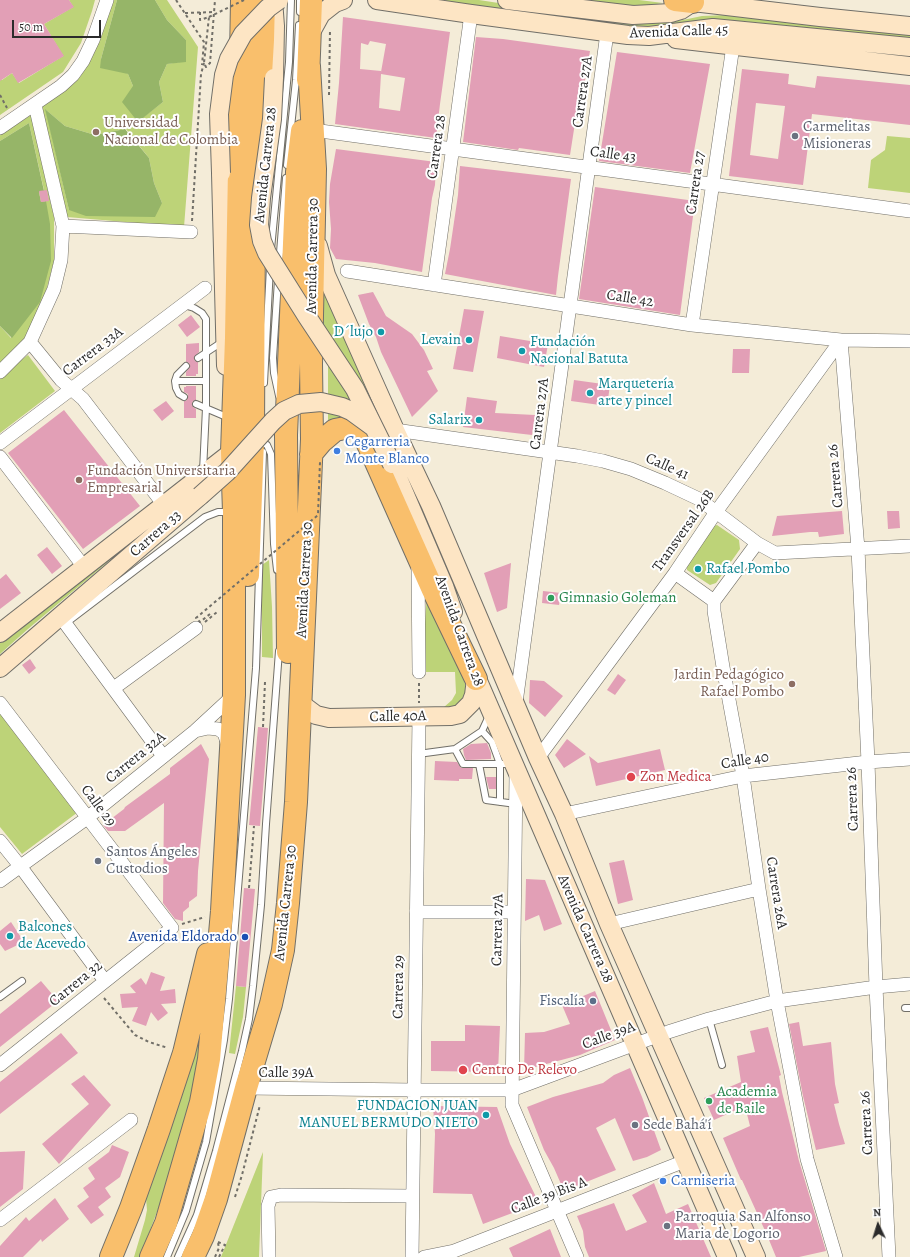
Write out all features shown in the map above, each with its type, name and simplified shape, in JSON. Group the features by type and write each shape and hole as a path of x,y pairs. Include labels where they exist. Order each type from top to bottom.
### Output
{"highway":[{"path":"243,0 236,338 246,445"},
{"path":"151,1257 173,1226 201,1102 209,1059 222,911 234,695 234,600 242,516 246,445 254,194 264,0"},
{"name":"Avenida Carrera 30","path":"246,1088 264,984 280,830 288,662 286,503 287,408 298,172 309,66 311,0"},
{"name":"Avenida Carrera 30","path":"193,1257 203,1237 216,1199 246,1088 271,1004 283,950 288,903 296,802 306,560 315,458 315,169 309,66"},
{"path":"315,458 322,441 335,430 350,427 356,428 361,432 368,444 433,590 476,679"},
{"path":"234,695 245,640 242,516"},
{"path":"288,662 306,560"},
{"path":"111,1257 131,1208 184,1053 205,963 222,911"}],"main road":[{"name":"Avenida Carrera 28","path":"273,0 275,26 272,119 261,198 259,225 260,237 274,265 355,389 392,464 444,586 476,679 491,713 510,766 636,1044 727,1257"},
{"path":"246,445 229,418 225,340 219,114 224,75 229,59 243,34 268,8 279,0"},
{"path":"310,34 321,14 331,6 343,0"},
{"name":"Avenida Calle 45","path":"377,0 607,33 649,36 713,28 910,47"},
{"name":"Avenida Calle 45","path":"507,0 633,16 671,13 681,10 687,1 910,26"},
{"path":"649,36 910,66"},
{"name":"Avenida Carrera 28","path":"314,226 320,258 326,275 395,430 431,506 516,703 538,758 564,814 610,924 756,1257"},
{"name":"Carrera 33","path":"0,669 227,472 273,421 284,411 299,404 321,402 342,407 351,411 376,430"},
{"name":"Carrera 33","path":"1,629 203,475 246,445"},
{"name":"Calle 40A","path":"300,703 312,714 321,717 456,716 467,708 474,695 476,679"}],"street":[{"path":"0,128 35,105 73,75 83,61 93,40 107,0"},
{"name":"Carrera 28","path":"434,285 471,14"},
{"name":"Carrera 27A","path":"516,703 607,33"},
{"name":"Carrera 27","path":"692,325 733,46"},
{"path":"0,372 30,342 54,289 61,260 62,221 35,105"},
{"name":"Calle 43","path":"312,130 910,211"},
{"path":"62,221 191,232"},
{"name":"Calle 42","path":"347,271 692,325 841,340 910,341"},
{"name":"Carrera 33A","path":"0,443 205,288"},
{"name":"Transversal 26B","path":"538,758 675,573 716,512 841,340"},
{"name":"Carrera 26","path":"841,340 858,549 889,1257"},
{"path":"30,342 61,380 83,399 164,506"},
{"name":"Calle 41","path":"395,430 551,452 603,461 631,469 699,499 757,543 775,553 910,546"},
{"path":"0,457 84,567"},
{"path":"675,573 714,601 757,543"},
{"path":"418,557 419,672"},
{"name":"Carrera 26A","path":"714,601 714,611 743,776 777,1001 807,1159 836,1257"},
{"path":"62,626 114,688 163,756"},
{"path":"114,688 196,628"},
{"name":"Carrera 32A","path":"0,881 87,818 195,731 234,695"},
{"name":"Calle 29","path":"0,703 172,928"},
{"name":"Carrera 29","path":"412,1257 419,717"},
{"name":"Carrera 32A","path":"195,731 208,728 218,728 227,739 230,755"},
{"name":"Calle 40","path":"564,814 743,776 868,762 910,759"},
{"name":"Carrera 27A","path":"510,766 516,804 512,1106 577,1257"},
{"path":"0,841 20,866 100,984"},
{"path":"610,924 759,889"},
{"path":"416,912 514,912"},
{"name":"Carrera 32","path":"0,1065 172,928"},
{"name":"Calle 39A","path":"246,1088 512,1090 709,1018 777,1001 876,987 910,984"},
{"path":"0,1220 131,1120"},
{"name":"Calle 39 Bis A","path":"424,1257 454,1251 685,1161"},
{"path":"269,1257 268,1206 271,1197 281,1195 412,1196"}],"lane":[{"path":"264,392 269,282 289,62 291,0"},
{"path":"281,613 281,408 276,386 273,358 286,175 296,80 300,0"},
{"path":"182,305 194,308 202,313 206,319 206,408 203,475"},
{"path":"198,358 225,340"},
{"path":"184,397 179,394 175,381 177,375 186,366"},
{"path":"175,381 206,381"},
{"path":"196,404 229,418"},
{"path":"167,1257 173,1226 186,1211 206,1142 224,1040 229,999 256,668 260,541 246,445 263,419"},
{"path":"246,445 269,448 271,454 274,544 278,575"},
{"path":"62,626 205,517 218,512 242,516 256,528 260,541"},
{"path":"280,598 281,605"},
{"path":"0,669 47,636"},
{"path":"178,1257 203,1237 197,1215 216,1151 249,1018 261,905 280,641"},
{"path":"418,754 455,749 482,731 491,713"},
{"path":"482,731 510,766"},
{"path":"455,749 463,764 510,766"},
{"path":"479,764 486,800 516,804"},
{"path":"500,802 510,766"},
{"path":"0,998 22,981"},
{"path":"709,1018 722,1065"}],"path":[{"path":"176,0 204,42 191,232"},
{"path":"204,63 206,66 210,63 215,0"},
{"path":"200,12 200,20 243,0"},
{"path":"185,13 214,12"},
{"path":"202,74 209,17"},
{"path":"211,616 200,622 196,618 318,515 315,458"},
{"path":"196,628 234,600"},
{"path":"419,672 419,717"},
{"path":"263,727 265,681"},
{"path":"249,888 254,826"},
{"path":"172,928 222,911"},
{"path":"100,984 135,1034 149,1042 184,1053"},
{"path":"203,1237 219,1248 215,1257"},
{"path":"203,1237 225,1245 219,1257"}],"green space":[{"path":"69,0 95,0 81,43 63,72 0,115 0,78 2,80 12,73 19,83 63,56 44,24 73,7"},
{"path":"113,0 117,0 101,59 128,74 133,86 137,122 163,102 159,82 167,64 186,61 186,40 167,20 155,0 167,0 198,47 184,227 67,217 41,105 80,77 92,56","holes":["46,110 65,126 95,135 126,129 149,158 154,183 162,203 69,210"]},
{"path":"117,0 155,0 167,20 186,40 186,62 167,64 159,82 163,102 138,122 122,102 133,86 128,74 100,68 101,59"},
{"path":"446,0 479,0 629,23 654,23 678,21 702,16 727,15 910,33 910,39 729,21 650,32 445,5"},
{"path":"552,0 639,0 663,3 638,7"},
{"path":"45,109 65,126 95,135 125,129 149,158 154,183 162,203 155,217 86,216 69,210"},
{"path":"31,115 54,217 54,261 45,295 33,323 23,341 0,367 0,326 11,338 46,201 41,202 39,191 44,190 29,123 0,141 0,135"},
{"path":"29,123 44,191 39,192 41,202 46,201 50,224 51,261 40,302 12,338 0,326 0,141"},
{"path":"887,136 910,138 910,193 868,188 871,160 885,150"},
{"path":"321,283 378,411 358,423 328,427 328,361 320,349"},
{"path":"28,355 55,391 0,433 0,376"},
{"path":"717,525 739,540 740,549 716,583 710,585 687,570 687,563 711,527"},
{"path":"121,551 28,629 0,654 0,643"},
{"path":"269,560 273,658 262,657 262,565"},
{"path":"427,592 460,665 466,688 465,701 456,711 443,708 452,700 456,693 455,672 422,672"},
{"path":"0,708 78,812 22,854 0,827"},
{"path":"236,986 246,987 243,1017 235,1054 229,1053"},
{"path":"195,1044 201,1045 184,1128 167,1185 140,1257 134,1257 145,1220 147,1210 146,1198"},
{"path":"263,1152 259,1257 221,1257"}],"building":[{"path":"0,0 69,0 74,7 44,24 64,56 18,83 12,73 0,81"},
{"path":"343,17 450,32 436,138 335,124","holes":["370,41 386,44 381,72 360,69 361,43 368,45","381,74 405,78 400,111 379,108"]},
{"path":"476,37 503,39 590,51 570,155 519,148 518,150 463,142"},
{"path":"617,52 710,64 690,173 599,161"},
{"path":"742,69 789,74 788,84 815,88 817,76 910,85 910,125 812,114 803,185 729,176","holes":["756,103 785,106 778,159 750,155"]},
{"path":"336,149 436,162 435,185 422,272 375,263 336,259 330,248 331,229 329,202 330,184"},
{"path":"460,166 571,179 556,295 445,274 458,195"},
{"path":"595,187 695,201 680,315 579,299"},
{"path":"47,190 49,201 41,202 39,191"},
{"path":"373,292 386,316 412,334 424,350 433,369 427,371 438,391 412,417 381,352 358,295"},
{"name":"Levain","path":"464,309 484,311 473,372 453,369"},
{"path":"191,315 200,327 187,337 178,325"},
{"name":"Fundación Nacional Batuta","path":"500,336 548,344 544,367 497,358"},
{"path":"199,343 199,352 194,358 195,361 198,362 198,374 196,374 196,376 186,376 186,372 190,367 189,363 186,362 186,344"},
{"path":"733,349 750,349 749,373 732,373"},
{"name":"Marquetería arte y pincel","path":"574,380 610,385 607,406 571,401"},
{"path":"196,386 196,400 193,401 192,404 196,409 196,418 184,418 184,401 186,401 188,397 188,394 184,392 184,387"},
{"path":"467,397 497,401 495,413 535,415 532,435 463,427"},
{"path":"166,401 174,411 162,421 153,410"},
{"name":"Fundación Universitaria Empresarial","path":"64,410 140,506 83,549 8,453"},
{"path":"842,511 844,534 819,537 818,532 810,532 772,536 777,516"},
{"path":"887,511 899,511 900,528 888,529"},
{"path":"47,547 62,566 52,574 37,555"},
{"path":"511,563 507,608 497,612 484,573"},
{"path":"6,574 21,593 0,609 0,579"},
{"name":"Gimnasio Goleman","path":"543,591 561,593 559,605 542,603"},
{"path":"30,659 36,668 29,674 22,665"},
{"path":"618,674 626,680 615,695 607,690"},
{"path":"530,680 544,681 563,696 545,717 529,703"},
{"path":"258,727 268,728 260,826 249,825"},
{"path":"567,739 586,754 564,768 555,755"},
{"path":"487,743 491,753 491,759 466,760 463,749 471,744"},
{"path":"201,744 209,759 197,896 189,902 189,907 183,912 183,921 175,919 163,903 164,803 125,831 108,831 103,825 170,774 170,768"},
{"path":"660,749 665,770 596,786 589,756 598,763"},
{"path":"435,761 457,762 461,768 473,768 472,779 459,779 459,781 434,780"},
{"path":"486,777 496,777 496,789 489,789"},
{"path":"624,860 633,900 618,904 609,863"},
{"path":"526,879 545,880 562,924 544,931 539,915 525,921"},
{"name":"Avenida Eldorado","path":"244,888 255,889 246,987 236,986"},
{"name":"Balcones de Acevedo","path":"11,922 24,942 5,951 0,944 0,931"},
{"path":"151,972 165,977 160,991 175,989 176,1003 161,1004 168,1013 158,1021 151,1012 146,1026 132,1021 138,1007 122,1008 120,994 136,993 130,986 141,978 146,985"},
{"path":"41,981 58,1001 0,1047 0,1014"},
{"path":"595,991 615,1040 580,1055 524,1070 525,1033 544,1032 570,1024 562,1005"},
{"path":"799,1022 803,1046 831,1042 835,1084 839,1103 834,1104 845,1144 816,1150 803,1096 789,1024"},
{"path":"465,1025 500,1026 498,1072 431,1071 431,1041 465,1041"},
{"path":"768,1027 781,1075 779,1076 782,1092 799,1161 826,1251 799,1257 776,1257 723,1138 750,1126 745,1106 714,1120 704,1098 741,1082 737,1056 755,1052 750,1031"},
{"path":"61,1033 78,1053 0,1114 0,1082"},
{"path":"630,1068 661,1150 647,1157 633,1161 615,1118 596,1128 616,1170 564,1191 544,1150 527,1107 553,1097 603,1083 614,1075"},
{"path":"84,1075 111,1105 59,1164 42,1144 89,1104 71,1084"},
{"path":"433,1106 497,1107 510,1144 539,1203 483,1224 472,1194 433,1193 435,1134"},
{"path":"112,1145 129,1152 120,1177 105,1188 111,1197 98,1207 104,1215 91,1224 77,1206 89,1197 83,1188 95,1179 88,1168 109,1152"},
{"path":"25,1151 23,1189 0,1207 0,1152"},
{"name":"Parroquia San Alfonso Maria de Logorio","path":"654,1183 666,1214 688,1204 711,1257 589,1257 585,1247 583,1231 577,1216 614,1203 626,1231 647,1222 632,1195"},
{"path":"55,1198 69,1219 42,1242 41,1239 23,1257 0,1257 0,1246 26,1217 29,1221"},
{"path":"550,1229 561,1257 513,1257 509,1248"}],"place":[{"name":"Universidad Nacional de Colombia","path":"96,132"},
{"name":"Carmelitas Misioneras","path":"795,136"},
{"name":"D´lujo","path":"381,332"},
{"name":"Levain","path":"469,340"},
{"name":"Fundación Nacional Batuta","path":"522,351"},
{"name":"Marquetería arte y pincel","path":"590,393"},
{"name":"Salarix","path":"479,420"},
{"name":"Cegarreria Monte Blanco","path":"337,451"},
{"name":"Fundación Universitaria Empresarial","path":"79,480"},
{"name":"Rafael Pombo","path":"698,569"},
{"name":"Gimnasio Goleman","path":"551,598"},
{"name":"Jardin Pedagógico Rafael Pombo","path":"792,684"},
{"name":"Zon Medica","path":"631,777"},
{"name":"Santos Ángeles Custodios","path":"98,861"},
{"name":"Balcones de Acevedo","path":"10,936"},
{"name":"Avenida Eldorado","path":"245,937"},
{"name":"Fiscalía","path":"593,1001"},
{"name":"Centro De Relevo","path":"463,1070"},
{"name":"Academia de Baile","path":"709,1101"},
{"name":"FUNDACION JUAN MANUEL BERMUDO NIETO","path":"486,1115"},
{"name":"Sede Bahá'í","path":"635,1125"},
{"name":"Carniseria","path":"663,1181"},
{"name":"Parroquia San Alfonso Maria de Logorio","path":"667,1226"}]}
